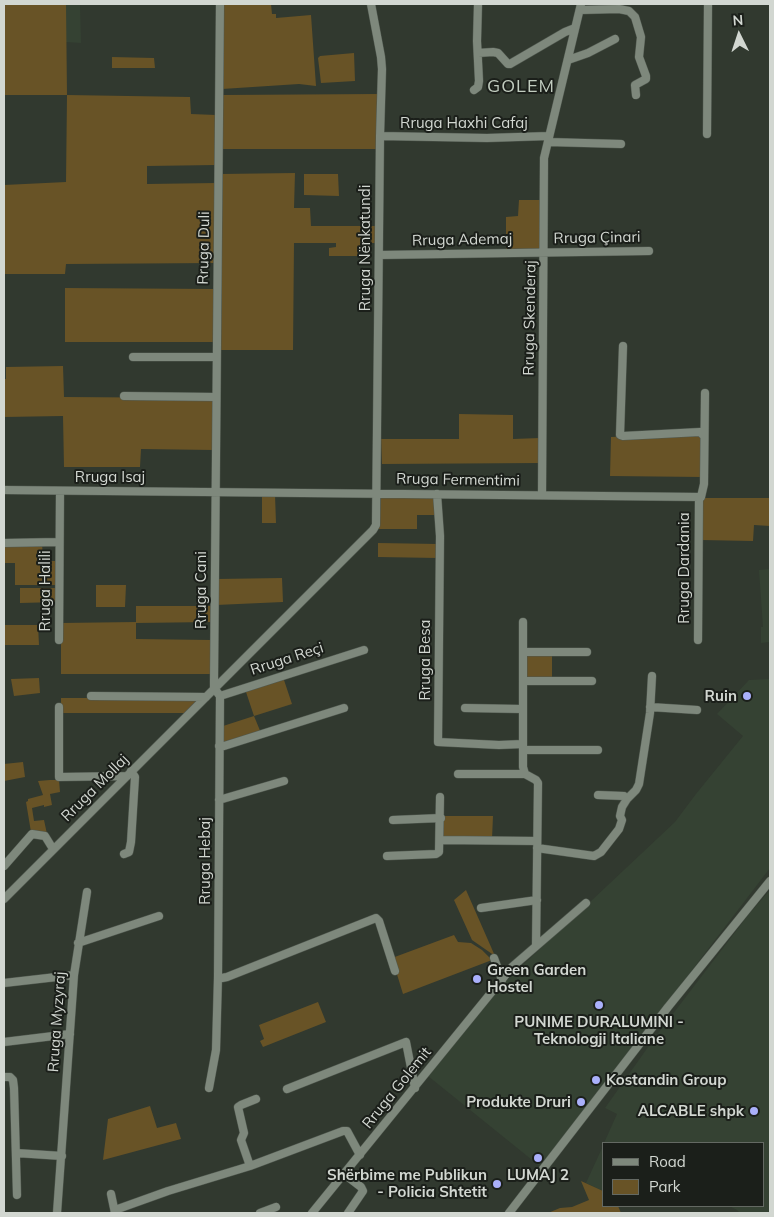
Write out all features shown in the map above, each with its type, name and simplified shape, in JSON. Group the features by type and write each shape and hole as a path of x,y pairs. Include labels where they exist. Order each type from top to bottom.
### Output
{"street":[{"name":"Rruga Duli","path":"215,492 220,4"},
{"name":"Rruga Nënkatundi","path":"371,4 381,57 377,493"},
{"path":"474,90 478,87 479,81 478,4"},
{"path":"707,134 708,4"},
{"path":"581,7 619,9 629,11 635,17 642,36 639,57 646,76 646,79 635,86 636,95"},
{"name":"Rruga Skenderaj","path":"542,495 545,253 544,158 581,7"},
{"path":"478,53 492,52 498,54 510,64 564,32 575,28"},
{"path":"568,60 588,53 615,39"},
{"name":"Rruga Haxhi Cafaj","path":"380,136 548,139"},
{"path":"548,139 621,144"},
{"name":"Rruga Çinari","path":"545,253 649,251"},
{"name":"Rruga Ademaj","path":"379,255 545,253"},
{"path":"623,346 620,435 700,432 704,436"},
{"path":"133,357 216,357"},
{"name":"Rruga Dardania","path":"698,640 700,497 704,484 705,393"},
{"path":"124,396 216,397"},
{"name":"Rruga Isaj","path":"4,490 215,492"},
{"name":"Rruga Halili","path":"59,640 60,491"},
{"name":"Rruga Fermentimi","path":"215,492 700,497"},
{"name":"Rruga Cani","path":"214,688 215,492"},
{"name":"Rruga Mollaj","path":"4,899 373,530 376,525 377,493"},
{"name":"Rruga Besa","path":"437,494 440,536 438,742 523,747"},
{"name":"Rruga Halili","path":"4,543 59,542"},
{"path":"524,622 522,767 525,774"},
{"name":"Rruga Reçi","path":"220,696 364,650"},
{"path":"524,652 587,652"},
{"path":"440,840 537,845 594,856 598,854 620,829 622,820 620,813 627,798 636,790 639,784 647,740 652,676"},
{"path":"523,681 592,681"},
{"path":"214,688 220,696"},
{"path":"91,696 206,697"},
{"name":"Rruga Hebaj","path":"209,1088 216,1050 220,696"},
{"path":"59,707 59,778 129,774 135,777 129,852 124,854"},
{"path":"650,707 696,710"},
{"path":"219,746 344,708"},
{"path":"465,708 522,709"},
{"path":"523,747 598,750"},
{"path":"458,774 525,774 538,783 536,946"},
{"path":"219,800 284,781"},
{"path":"598,796 624,796 627,798"},
{"path":"387,856 436,854 439,852 440,797"},
{"path":"393,820 441,818"},
{"path":"4,866 32,834 45,836 54,849"},
{"path":"509,1213 662,1015 770,881"},
{"name":"Rruga Myzyraj","path":"57,1213 74,975 86,892"},
{"path":"481,908 537,900"},
{"name":"Rruga Golemit","path":"312,1213 512,967 586,903"},
{"path":"78,943 113,933 159,916"},
{"path":"218,977 227,977 376,918 379,921 395,971"},
{"path":"494,958 502,980"},
{"path":"4,983 74,975"},
{"path":"4,1042 70,1034"},
{"path":"287,1089 406,1042 415,1088"},
{"path":"4,1077 10,1077 13,1080 16,1195"},
{"path":"250,1166 241,1140 244,1133 238,1107 256,1099"},
{"path":"111,1194 115,1212 168,1191 250,1166 345,1130 360,1155"},
{"path":"16,1152 62,1156"},
{"path":"344,1174 361,1187 363,1191 348,1213"},
{"path":"260,1213 276,1207"}],"shaded area":[{"path":"66,4 80,4 81,43 66,42"},
{"path":"770,569 770,642 761,643 761,627 763,627 759,570"},
{"path":"770,679 770,868 542,1168 428,1076 507,980 675,822 743,736 717,714 749,680"},
{"path":"770,890 770,1213 740,1213 731,1207 764,1207 764,1142 604,1142 617,1114 605,1108 653,1040 749,914"},
{"path":"602,1148 602,1191 586,1183"}],"green space":[{"path":"4,4 66,4 67,95 4,95"},
{"path":"222,4 271,4 272,14 276,14 276,18 311,15 316,86 299,84 222,89"},
{"path":"354,53 355,81 321,83 318,58 320,56"},
{"path":"112,57 154,58 155,68 112,68"},
{"path":"378,94 376,149 221,149 222,95"},
{"path":"67,95 190,97 191,114 216,115 216,165 147,166 147,184 216,183 216,263 66,264 65,274 4,274 4,185 66,182"},
{"path":"295,173 294,208 310,208 311,226 375,226 375,243 369,243 370,256 329,256 329,248 336,247 336,243 294,243 293,350 220,350 222,294 220,250 221,174"},
{"path":"304,174 338,174 339,196 304,195"},
{"path":"519,200 543,200 541,252 506,251 506,217 518,216"},
{"path":"65,288 213,289 215,290 214,342 65,342"},
{"path":"63,366 64,397 214,399 214,450 141,449 140,467 64,467 63,416 4,417 4,379 6,379 6,367"},
{"path":"459,414 513,415 513,439 540,438 540,463 382,464 381,439 459,439"},
{"path":"702,435 702,477 610,476 611,437"},
{"path":"262,494 275,495 276,523 262,523"},
{"path":"381,497 431,497 434,499 436,515 417,515 417,529 379,529"},
{"path":"701,498 770,498 770,526 754,525 753,541 701,540"},
{"path":"378,543 438,544 438,558 378,557"},
{"path":"42,544 42,561 58,561 57,585 15,585 15,563 4,563 4,545"},
{"path":"282,578 283,602 216,605 217,579"},
{"path":"96,585 126,585 125,607 96,607"},
{"path":"20,588 57,588 58,602 20,603"},
{"path":"136,606 212,606 212,622 136,623 136,639 212,640 211,674 61,674 61,623 136,622"},
{"path":"4,625 38,625 39,645 4,645"},
{"path":"529,653 552,654 552,680 525,679 526,656"},
{"path":"283,677 292,704 254,716 245,689"},
{"path":"39,678 40,693 14,696 11,679"},
{"path":"61,698 197,698 199,700 186,713 61,713"},
{"path":"254,716 261,733 223,744 220,727"},
{"path":"23,762 25,777 4,781 4,764"},
{"path":"59,780 60,792 50,794 52,805 32,808 34,821 44,820 47,834 31,832 26,802 28,799 43,795 38,781"},
{"path":"443,816 493,816 492,839 443,837"},
{"path":"466,890 495,956 472,940 454,900"},
{"path":"454,935 458,942 471,943 492,960 403,994 392,958"},
{"path":"318,1002 326,1022 263,1047 260,1041 264,1039 259,1025"},
{"path":"150,1106 157,1128 176,1123 181,1139 103,1160 108,1119"},
{"path":"581,1181 602,1191 602,1207 618,1207 621,1213 548,1213 560,1208 572,1207 589,1200"}],"place":[{"name":"Ruin","path":"747,696"},
{"name":"Green Garden Hostel","path":"477,979"},
{"name":"PUNIME DURALUMINI - Teknologji Italiane","path":"599,1005"},
{"name":"Kostandin Group","path":"596,1080"},
{"name":"Produkte Druri","path":"581,1102"},
{"name":"ALCABLE shpk","path":"754,1111"},
{"name":"LUMAJ 2","path":"538,1158"},
{"name":"Shërbime me Publikun - Policia Shtetit","path":"497,1184"}],"district":[{"name":"GOLEM","path":"521,87"}]}
